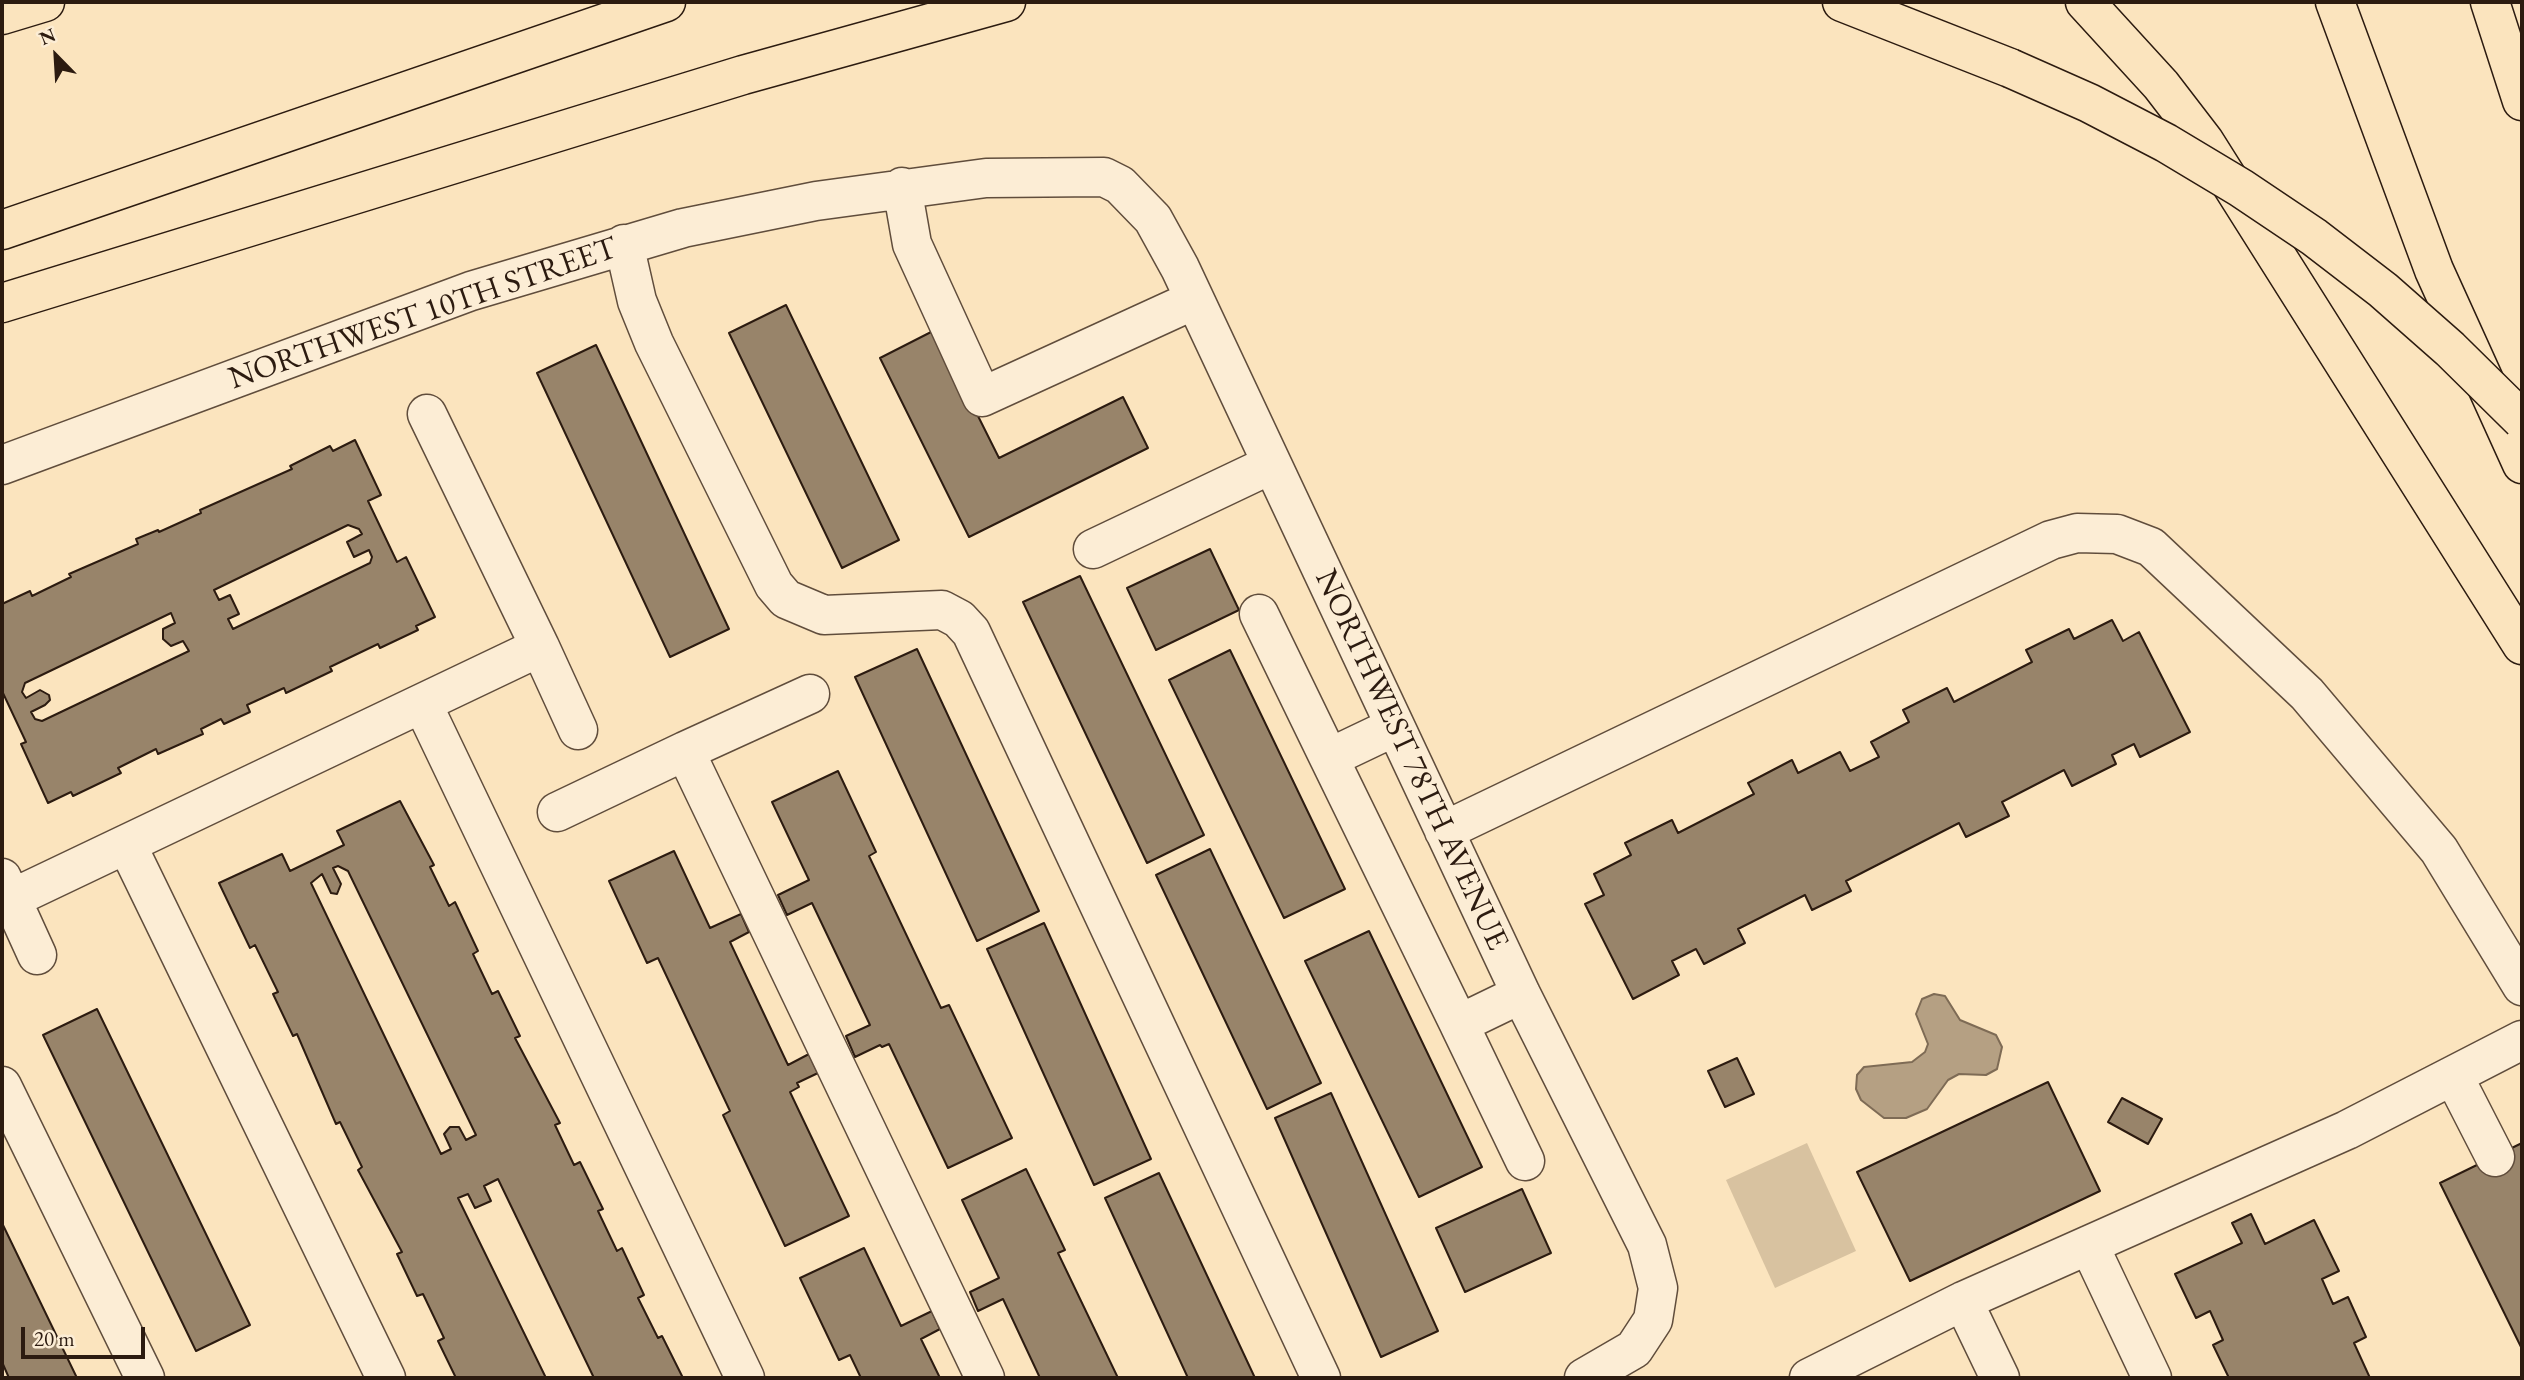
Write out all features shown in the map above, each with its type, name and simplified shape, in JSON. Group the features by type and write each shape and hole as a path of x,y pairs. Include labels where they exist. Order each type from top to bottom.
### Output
{"highway":[{"path":"2,15 45,2"},
{"path":"2,230 666,2"},
{"path":"2,303 743,75 1006,2"},
{"path":"1842,2 2011,68 2089,103 2166,143 2241,188 2314,237 2383,290 2450,349 2522,420"},
{"path":"2085,2 2161,85 2204,141 2522,645"},
{"path":"2335,2 2434,270 2522,464"},
{"path":"2490,2 2522,101"}],"street":[{"name":"NORTHWEST 10TH STREET","path":"2,465 471,291 624,244 749,213 902,187 986,178 1104,177"},
{"name":"NORTHWEST 78TH AVENUE","path":"1104,177 1120,185 1153,219 1272,464 1521,994 1654,1262 1658,1288 1653,1320 1634,1349 1584,1378"},
{"path":"902,187 912,244 982,397 1194,300"},
{"path":"624,244 637,300 654,343 780,592 804,609 824,615 942,610 959,619 971,632 1321,1378"},
{"path":"427,414 578,730"},
{"path":"1093,549 1272,464"},
{"path":"1444,831 2051,540 2077,533 2116,534 2151,547 2307,694 2439,850 2522,986"},
{"path":"1259,614 1525,1161"},
{"path":"37,955 7,889 127,845 540,647"},
{"path":"557,812 810,694"},
{"path":"423,705 745,1378"},
{"path":"1329,758 1394,727"},
{"path":"685,751 985,1378"},
{"path":"127,845 386,1378"},
{"path":"1459,1024 1521,994"},
{"path":"1809,1378 1963,1301 2347,1130 2522,1040"},
{"path":"2454,1077 2495,1157"},
{"path":"2,1086 145,1378"},
{"path":"2089,1245 2152,1378"},
{"path":"1963,1301 2000,1378"}],"shaded area":[{"path":"1934,994 1945,996 1960,1020 1996,1035 2002,1047 1997,1069 1986,1075 1959,1074 1948,1080 1927,1109 1906,1118 1884,1118 1861,1100 1856,1089 1857,1075 1864,1067 1912,1062 1925,1052 1928,1044 1916,1014 1922,999"},
{"path":"1807,1143 1856,1251 1775,1288 1726,1180"}],"building":[{"path":"786,305 899,540 842,568 729,333"},
{"path":"935,330 999,458 1123,397 1148,448 969,537 880,358"},
{"path":"596,345 729,629 670,657 537,373"},
{"path":"355,440 381,495 368,501 397,562 406,557 435,617 416,626 418,630 380,648 378,644 330,667 332,671 286,693 284,688 247,705 250,712 224,724 221,719 201,729 203,734 158,754 156,749 118,768 121,773 73,796 71,792 48,803 21,744 26,742 2,691 2,604 30,591 32,596 71,577 69,574 138,544 136,539 201,513 200,510 292,469 290,466 330,446 333,451","holes":["348,525 359,529 362,534 347,542 354,557 369,550 372,557 370,563 233,629 228,619 239,614 230,595 219,600 214,590","171,613 175,623 163,629 163,639 171,646 183,641 189,651 42,721 35,719 31,712 45,705 50,700 49,695 40,690 26,698 22,692 25,683"]},
{"path":"1210,549 1239,610 1156,650 1127,588"},
{"path":"1080,576 1204,835 1147,863 1023,602"},
{"path":"2112,620 2123,641 2139,632 2190,732 2140,757 2134,744 2112,755 2116,764 2072,786 2064,770 2002,802 2009,816 1966,837 1959,823 1846,881 1851,891 1812,910 1805,895 1738,929 1745,943 1704,964 1696,949 1672,961 1679,975 1633,999 1585,904 1604,895 1594,874 1631,855 1625,843 1672,820 1678,833 1754,794 1748,783 1792,760 1798,773 1840,752 1850,771 1879,757 1871,742 1909,722 1903,710 1947,688 1954,702 2032,662 2026,650 2069,629 2074,639"},
{"path":"917,649 1039,911 977,941 855,677"},
{"path":"1230,650 1345,889 1284,918 1169,680"},
{"path":"838,771 876,852 869,856 941,1008 949,1005 1012,1138 948,1168 889,1044 882,1047 880,1045 855,1057 846,1036 870,1025 812,903 787,915 778,895 809,880 772,802"},
{"path":"400,801 434,865 430,867 449,906 455,902 478,951 473,954 492,994 498,991 520,1036 515,1038 560,1123 555,1125 574,1165 580,1162 603,1209 598,1211 617,1251 622,1248 644,1295 638,1298 658,1338 662,1336 683,1378 594,1378 498,1179 484,1186 491,1201 475,1208 468,1194 458,1198 546,1378 456,1378 438,1341 444,1338 423,1294 417,1296 397,1254 402,1252 358,1170 362,1167 340,1122 336,1124 297,1034 293,1036 273,994 278,992 255,945 250,948 219,883 282,854 290,871 344,845 337,831","holes":["338,866 348,871 476,1135 466,1140 459,1127 450,1127 444,1134 451,1149 441,1154 311,883 322,874 331,893 337,894 341,884 333,868"]},
{"path":"1210,849 1321,1083 1267,1109 1156,875"},
{"path":"674,851 710,928 741,914 749,932 730,942 788,1065 809,1054 818,1073 797,1083 799,1087 790,1092 849,1216 785,1246 723,1115 730,1111 658,958 647,963 609,881"},
{"path":"1044,923 1151,1159 1094,1185 987,949"},
{"path":"1369,931 1482,1167 1419,1197 1305,961"},
{"path":"97,1009 250,1325 196,1351 43,1035"},
{"path":"1737,1058 1754,1094 1725,1107 1708,1071"},
{"path":"2048,1082 2100,1191 1910,1281 1857,1172"},
{"path":"1331,1093 1438,1331 1381,1357 1275,1118"},
{"path":"2122,1098 2162,1119 2148,1144 2108,1122"},
{"path":"2522,1143 2522,1349 2440,1183"},
{"path":"1026,1169 1065,1250 1058,1253 1118,1378 1040,1378 1003,1299 978,1311 970,1292 999,1278 962,1200"},
{"path":"1159,1173 1255,1378 1188,1378 1105,1198"},
{"path":"1522,1189 1551,1253 1465,1292 1436,1228"},
{"path":"2251,1214 2265,1244 2314,1220 2339,1271 2322,1279 2333,1304 2348,1297 2366,1337 2354,1343 2370,1378 2229,1378 2213,1345 2223,1340 2210,1311 2196,1318 2175,1274 2242,1243 2232,1223"},
{"path":"2,1223 77,1378 9,1378 2,1362"},
{"path":"864,1248 901,1326 932,1311 940,1329 921,1339 940,1378 861,1378 850,1355 839,1360 800,1278"}]}
